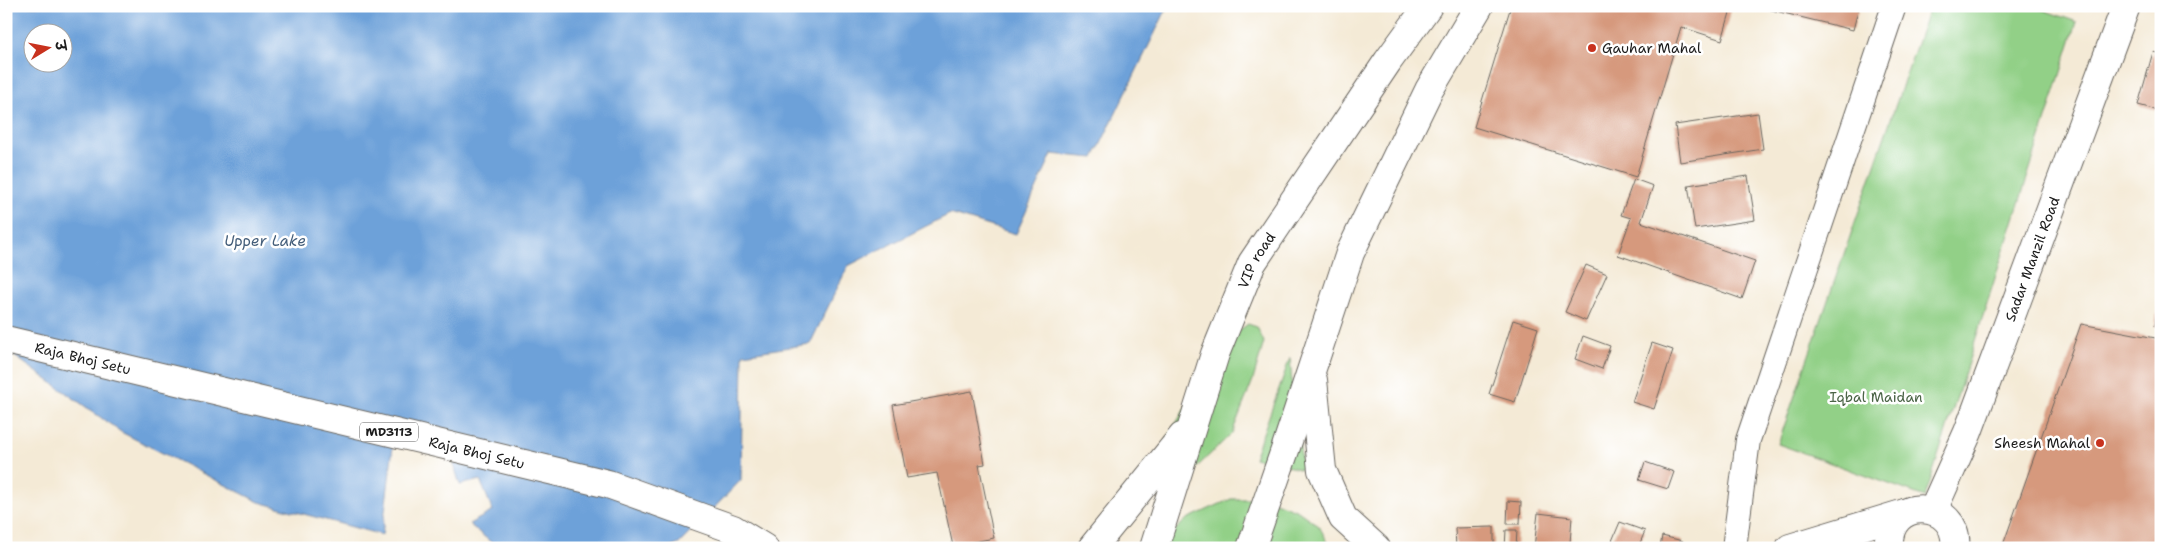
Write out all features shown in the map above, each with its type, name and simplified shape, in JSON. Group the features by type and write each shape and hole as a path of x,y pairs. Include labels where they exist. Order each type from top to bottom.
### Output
{"main road":[{"name":"VIP road","path":"1154,548 1215,354 1252,263 1388,61 1428,6"},
{"path":"1251,548 1350,253 1430,90 1479,6"},
{"name":"Sadar Manzil Road","path":"1933,510 1968,432 2126,6"},
{"name":"Raja Bhoj Setu","path":"6,340 608,484 732,529 764,548"},
{"path":"1312,369 1322,470 1343,518 1376,548"},
{"path":"1092,548 1192,424"},
{"path":"1790,548 1918,509 1933,510 1944,517 1953,527 1956,541 1955,548"},
{"path":"1889,548 1888,536 1894,523 1905,513"}],"street":[{"path":"1734,548 1748,440 1894,6"}],"green space":[{"name":"Iqbal Maidan","path":"1930,6 2032,6 2077,22 1925,497 1778,444"},
{"path":"1248,324 1257,327 1264,342 1253,380 1232,433 1197,467 1120,519 1201,381 1234,334"},
{"path":"1290,358 1294,407 1303,470 1254,458"},
{"path":"1231,499 1268,499 1298,511 1319,526 1331,548 1156,548 1187,519"}],"water":[{"name":"Upper Lake","path":"6,6 1168,6 1094,158 1052,154 1016,234 950,214 848,266 810,344 743,354 741,480 679,544 669,548 498,548 469,524 493,511 480,480 460,485 445,436 394,439 382,535 259,502 121,432 6,350"}],"building":[{"path":"1511,6 1732,6 1722,40 1681,27 1636,177 1474,127"},
{"path":"1755,6 1859,6 1853,30"},
{"path":"2153,52 2161,54 2161,111 2138,105"},
{"path":"1758,113 1763,149 1680,162 1675,125"},
{"path":"1748,176 1755,220 1695,229 1688,185"},
{"path":"1634,179 1653,186 1641,222 1755,261 1742,299 1618,255 1631,218 1621,215"},
{"path":"1586,265 1607,274 1586,321 1565,312"},
{"path":"2161,291 2161,327 2155,326"},
{"path":"1513,320 1538,328 1515,402 1489,394"},
{"name":"Sheesh Mahal","path":"2081,324 2161,339 2161,548 2002,548"},
{"path":"1583,336 1610,346 1602,369 1575,359"},
{"path":"1652,343 1673,350 1654,409 1632,402"},
{"path":"972,391 985,464 979,465 994,538 953,546 937,473 907,478 893,405"},
{"path":"1645,462 1674,472 1668,489 1639,480"},
{"path":"1508,501 1521,502 1520,524 1507,524"},
{"path":"1538,513 1572,517 1570,543 1591,546 1591,548 1534,548"},
{"path":"1620,522 1645,531 1638,548 1609,548"},
{"path":"1494,527 1494,548 1456,548 1455,528"},
{"path":"1506,530 1517,530 1516,548 1505,548"},
{"path":"1662,536 1683,541 1681,548 1660,548"}],"place":[{"name":"Gauhar Mahal","path":"1592,48"},
{"name":"Sheesh Mahal","path":"2100,443"}]}
